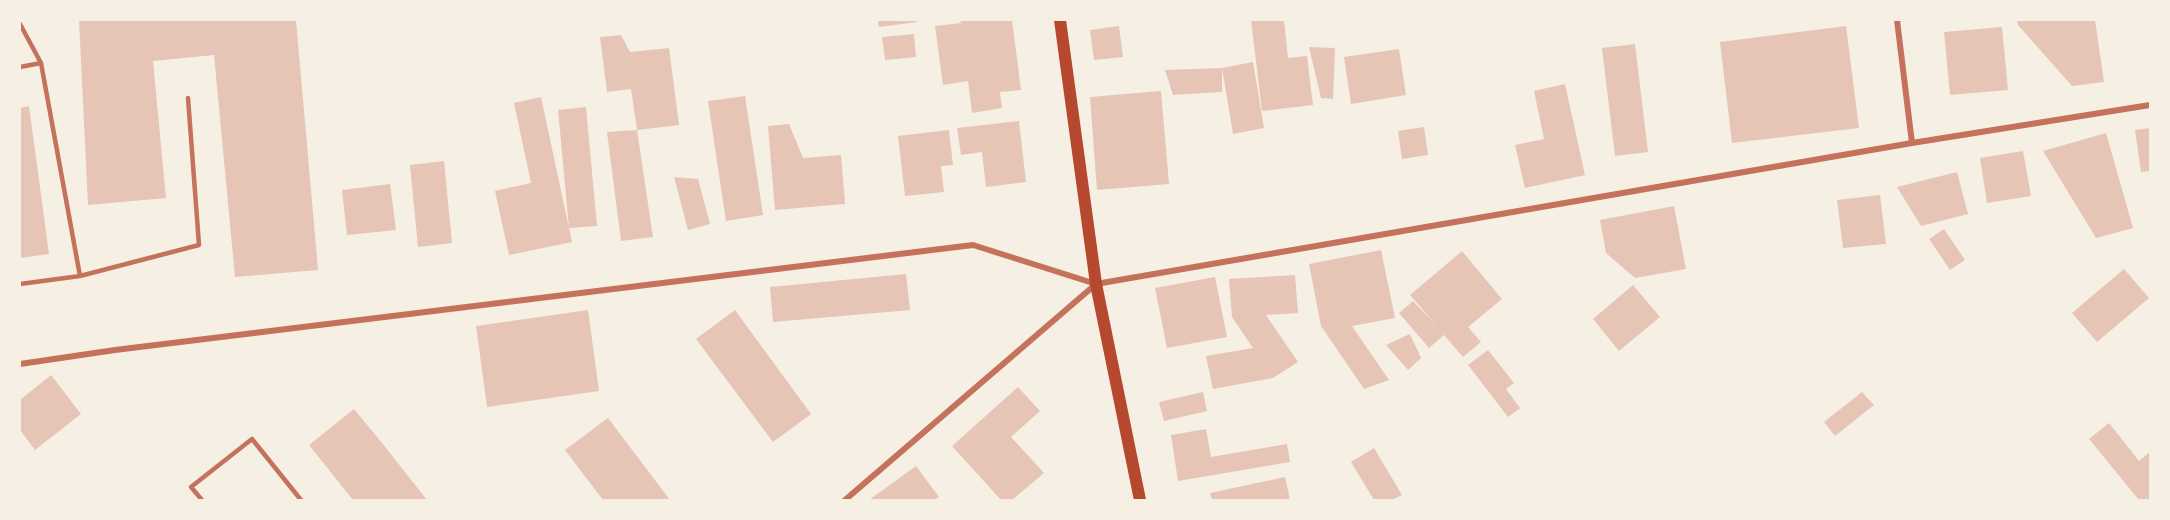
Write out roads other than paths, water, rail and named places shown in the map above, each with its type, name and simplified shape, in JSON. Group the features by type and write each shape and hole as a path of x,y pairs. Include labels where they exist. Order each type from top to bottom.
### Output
{"main road":[{"path":"1060,20 1096,284 1140,501"}],"street":[{"path":"1897,20 1912,143"},
{"path":"20,364 127,348 973,245 1096,284 1912,143 2151,105"},
{"path":"845,501 1096,284"}],"lane":[{"path":"20,24 41,63 80,276"},
{"path":"20,67 41,63"},
{"path":"20,284 80,276 199,245 188,98"},
{"path":"202,501 191,487 252,439 301,501"}]}
